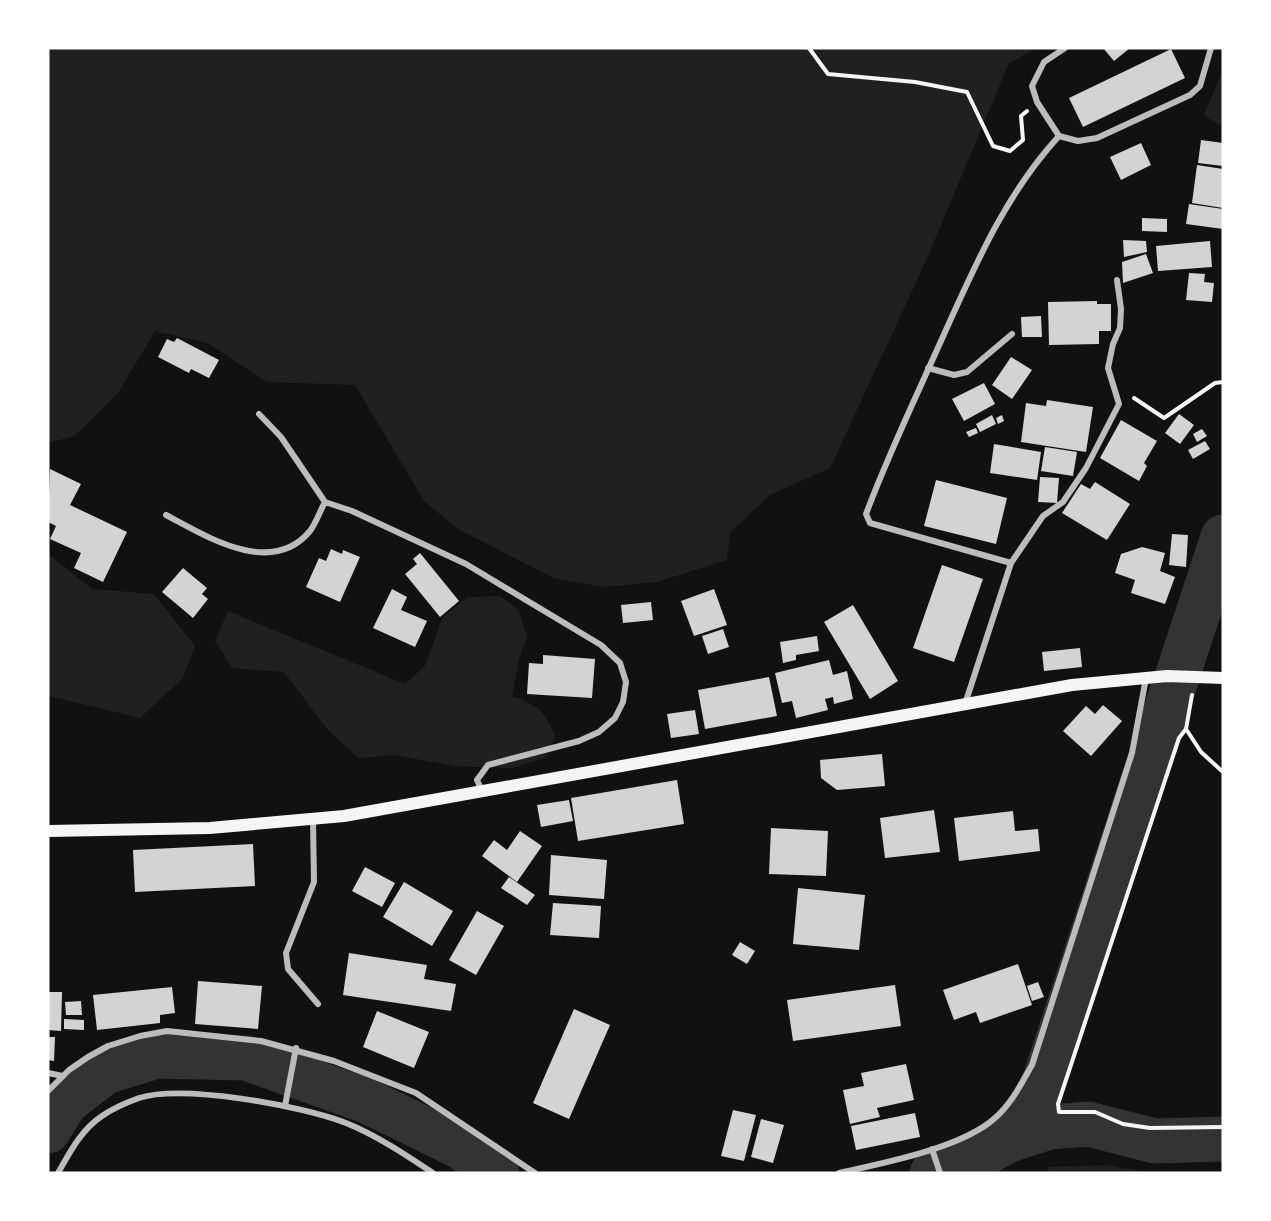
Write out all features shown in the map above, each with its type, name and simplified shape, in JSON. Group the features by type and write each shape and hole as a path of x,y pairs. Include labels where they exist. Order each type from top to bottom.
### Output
{"main road":[{"path":"48,831 210,828 313,820 1072,685 1167,676 1223,678"}],"street":[{"path":"1065,48 1044,62 1032,86 1036,102 1059,136 1078,141 1097,138 1190,95 1200,86 1211,48"},
{"path":"1011,562 870,523 866,514 928,368 988,237 1013,193 1059,136"},
{"path":"965,705 1011,562 1043,516 1063,502 1086,468 1119,404 1112,388 1108,368 1113,344 1120,328 1122,309 1117,280"},
{"path":"928,368 954,375 967,372 1012,334"},
{"path":"259,414 281,437 325,502 352,511 466,564 601,645 620,663 626,682 623,702 615,718 600,732 579,741 488,765 477,780 482,791"},
{"path":"165,515 242,552 265,552 287,548 310,531 325,502"},
{"path":"839,1173 933,1153 994,1119 1014,1097 1032,1065 1132,753 1146,678"},
{"path":"313,820 314,882 286,953 288,969 318,1004"},
{"path":"48,1091 63,1076 108,1046 167,1031 250,1039 296,1048 416,1093 535,1173"},
{"path":"285,1106 296,1048"},
{"path":"48,1073 63,1076"},
{"path":"58,1173 75,1142 102,1116 140,1098 184,1094 285,1106 347,1124 406,1155 433,1173"},
{"path":"933,1153 940,1173"}],"path":[{"path":"809,48 828,74 915,82 967,92 993,146 1010,151 1023,140 1021,116"},
{"path":"1112,388 1123,391 1164,418 1215,383 1223,382"},
{"path":"1193,676 1186,729 1179,738 1058,1104 1059,1112 1095,1112 1123,1124 1150,1128 1223,1127"},
{"path":"1186,729 1201,753 1223,772"}],"shaded area":[{"path":"48,48 1037,48 1009,63 925,263 830,468 770,495 730,533 727,560 657,582 604,587 555,579 458,529 424,501 355,385 267,382 207,343 155,331 118,393 75,436 48,443"},
{"path":"1223,64 1223,124 1219,125 1204,115 1222,72"},
{"path":"48,554 92,589 154,594 195,646 183,678 140,718 48,696"},
{"path":"500,596 519,610 527,637 519,660 512,696 528,702 539,710 555,736 547,757 513,768 455,766 394,755 358,758 327,729 284,672 232,668 215,641 228,611 405,684 425,666 442,618 467,597"},
{"path":"1107,1165 1152,1173 1050,1173 1047,1167"}],"building":[{"path":"1103,48 1130,48 1114,61"},
{"path":"1171,49 1185,78 1083,127 1069,98"},
{"path":"1201,140 1223,143 1223,166 1198,163"},
{"path":"1141,143 1151,165 1121,180 1110,157"},
{"path":"1197,165 1223,169 1223,208 1192,203"},
{"path":"1189,204 1223,209 1223,229 1186,224"},
{"path":"1142,218 1167,219 1167,232 1142,231"},
{"path":"1123,240 1146,241 1147,252 1124,257"},
{"path":"1210,241 1212,267 1158,271 1156,246"},
{"path":"1146,254 1153,273 1123,283 1122,262"},
{"path":"1189,273 1205,274 1204,282 1214,283 1212,302 1186,300"},
{"path":"1097,301 1097,304 1111,304 1111,331 1099,331 1099,344 1049,345 1048,302"},
{"path":"1041,316 1042,337 1022,337 1021,317"},
{"path":"177,338 219,360 209,378 191,369 189,373 158,357 167,339 174,342"},
{"path":"1011,357 1032,370 1012,399 992,385"},
{"path":"984,383 995,404 964,421 952,399"},
{"path":"1047,400 1093,407 1086,452 1021,442 1026,403 1046,406"},
{"path":"1179,414 1194,425 1180,444 1165,433"},
{"path":"992,415 996,424 980,432 976,424"},
{"path":"1002,415 1004,421 998,424 996,418"},
{"path":"1121,420 1157,441 1144,463 1147,466 1139,481 1100,458"},
{"path":"976,428 978,433 969,437 966,432"},
{"path":"1202,429 1207,436 1197,442 1193,434"},
{"path":"1205,441 1210,449 1193,459 1188,450"},
{"path":"994,444 1041,452 1037,480 990,473"},
{"path":"1045,447 1077,452 1073,476 1041,471"},
{"path":"50,469 81,484 70,505 127,532 103,582 74,568 81,553 50,539 56,526 48,522"},
{"path":"1040,477 1059,478 1057,503 1038,502"},
{"path":"936,480 1007,498 996,544 924,526"},
{"path":"1095,482 1130,504 1107,540 1062,513 1081,484 1090,489"},
{"path":"1172,534 1188,535 1186,567 1169,565"},
{"path":"1142,547 1165,553 1160,571 1175,577 1165,604 1131,593 1135,580 1115,573 1121,554"},
{"path":"331,549 342,554 343,550 360,557 340,602 306,587 319,558 326,561"},
{"path":"420,553 459,601 440,617 405,574 417,564 413,559"},
{"path":"942,565 983,579 954,662 913,648"},
{"path":"183,568 207,588 202,594 208,599 193,618 162,592"},
{"path":"392,589 407,597 401,610 427,621 415,647 373,628"},
{"path":"714,589 727,625 694,636 681,601"},
{"path":"651,602 653,620 623,623 621,605"},
{"path":"853,605 898,681 870,699 824,622"},
{"path":"723,629 729,647 708,654 702,636"},
{"path":"817,636 819,651 796,655 796,660 783,663 780,642"},
{"path":"1080,648 1082,667 1044,671 1042,652"},
{"path":"543,655 595,659 592,698 527,694 529,663 543,664"},
{"path":"829,660 833,675 847,671 853,699 834,704 833,697 825,699 828,710 796,718 792,701 782,703 775,673"},
{"path":"769,677 777,716 705,729 698,690"},
{"path":"1103,705 1122,721 1091,756 1063,731 1086,706 1095,714"},
{"path":"695,710 699,734 671,738 667,714"},
{"path":"882,754 885,786 837,790 821,778 820,760"},
{"path":"677,780 684,824 578,841 571,798"},
{"path":"569,800 573,821 541,827 537,805"},
{"path":"934,810 940,852 885,858 880,818"},
{"path":"1013,811 1015,831 1038,829 1040,851 959,861 954,818"},
{"path":"771,828 828,831 826,876 769,874"},
{"path":"520,831 542,846 517,882 482,856 494,840 507,850"},
{"path":"253,844 255,886 135,892 133,850"},
{"path":"551,855 607,860 604,899 549,895"},
{"path":"365,867 395,883 382,907 352,891"},
{"path":"509,877 535,895 527,905 501,888"},
{"path":"404,882 453,911 432,946 383,917"},
{"path":"798,888 865,895 859,950 793,944"},
{"path":"553,903 601,906 599,938 550,935"},
{"path":"477,911 504,926 476,975 449,960"},
{"path":"740,942 755,951 747,964 732,955"},
{"path":"349,953 427,965 424,979 456,984 451,1011 343,995"},
{"path":"1018,964 1032,1005 980,1023 976,1012 954,1020 943,990"},
{"path":"198,981 262,986 258,1029 195,1024"},
{"path":"1038,982 1044,997 1032,1001 1027,986"},
{"path":"895,985 901,1026 793,1041 787,1000"},
{"path":"172,987 175,1013 160,1015 160,1023 97,1030 93,995"},
{"path":"48,992 62,992 61,1031 48,1030"},
{"path":"81,1001 82,1015 66,1015 65,1002"},
{"path":"574,1009 610,1025 569,1119 533,1103"},
{"path":"377,1011 429,1032 414,1068 363,1047"},
{"path":"64,1019 84,1020 84,1030 64,1029"},
{"path":"48,1037 55,1037 54,1061 48,1060"},
{"path":"906,1064 914,1100 877,1108 880,1117 850,1124 843,1090 864,1086 861,1073"},
{"path":"733,1110 756,1115 744,1161 721,1156"},
{"path":"915,1113 920,1137 856,1150 851,1126"},
{"path":"761,1119 784,1125 773,1163 751,1157"}],"waterway":[{"path":"1006,1141 1026,1122 1045,1079 1223,537"},
{"path":"48,1131 65,1103 105,1072 157,1056 246,1058 367,1101 459,1146 497,1173"},
{"path":"932,1173 989,1151 1006,1141 1049,1127 1088,1124 1155,1141 1223,1139"}]}
